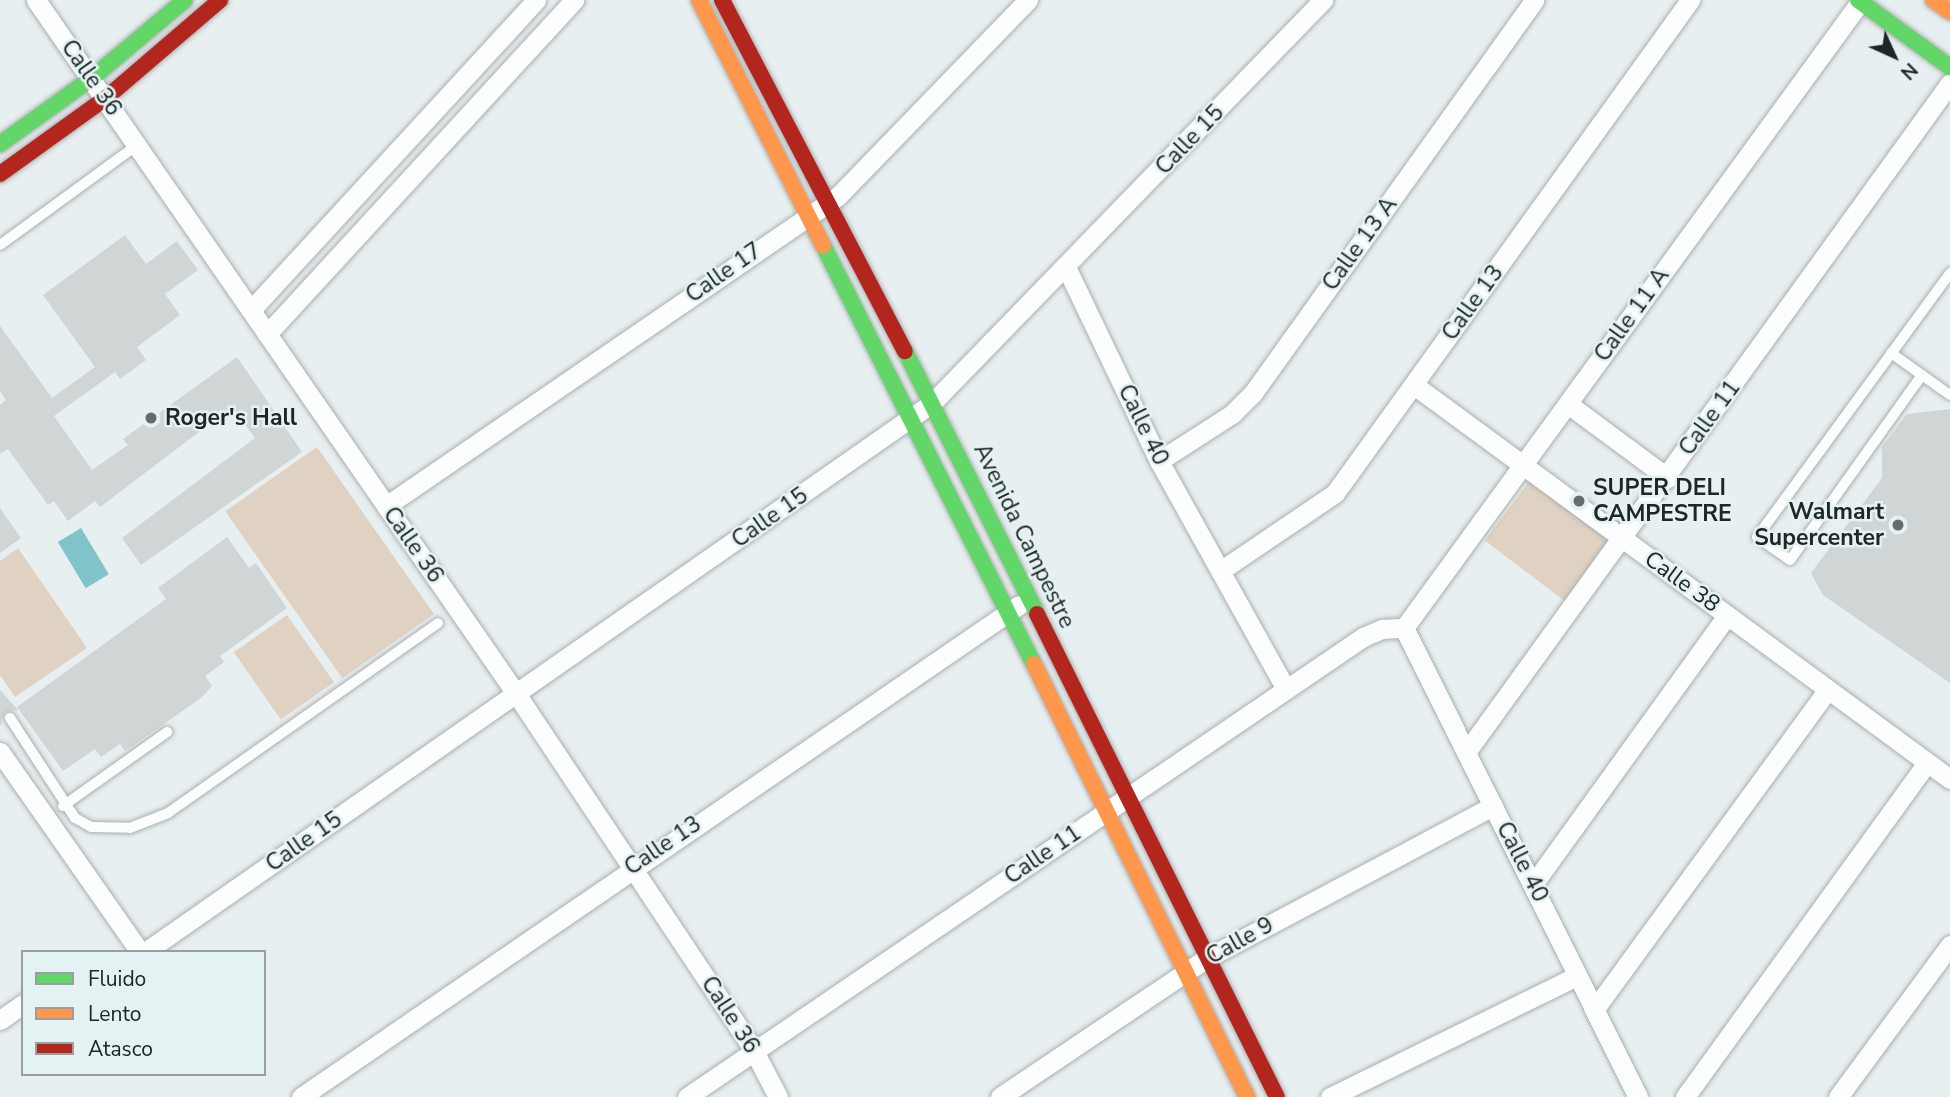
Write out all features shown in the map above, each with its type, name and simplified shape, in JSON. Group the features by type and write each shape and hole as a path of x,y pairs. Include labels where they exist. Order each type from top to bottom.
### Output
{"street":[{"name":"Calle 36","path":"36,0 107,97 137,145 517,695 754,1051 778,1097"},
{"path":"0,144 92,78 185,0"},
{"path":"0,174 107,97 220,0"},
{"path":"251,310 536,0"},
{"path":"267,334 574,0"},
{"name":"Avenida Campestre","path":"699,0 1108,811 1247,1097"},
{"name":"Avenida Campestre","path":"722,0 825,204 932,403 1029,600 1130,795 1277,1097"},
{"name":"Calle 17","path":"386,506 825,204 1028,0"},
{"name":"Calle 15","path":"146,950 517,695 932,403 1067,269 1323,0"},
{"name":"Calle 13 A","path":"1159,461 1232,414 1253,393 1534,0"},
{"name":"Calle 13","path":"1220,571 1335,493 1690,0"},
{"path":"1933,0 1950,12"},
{"path":"1859,1 1950,67"},
{"name":"Calle 11 A","path":"1404,628 1859,1"},
{"name":"Calle 11","path":"1467,751 1668,478 1950,83"},
{"path":"441,103 460,122"},
{"name":"Calle 40","path":"1067,269 1159,461 1286,689"},
{"name":"Calle 38","path":"1414,385 1522,467 1950,779"},
{"path":"1568,404 1668,478"},
{"name":"Calle 13","path":"301,1097 1007,611 1029,600"},
{"path":"1534,884 1727,615"},
{"name":"Calle 40","path":"1404,628 1638,1097"},
{"name":"Calle 11","path":"687,1097 1363,637 1382,629 1404,628"},
{"path":"1594,1010 1827,690"},
{"path":"0,752 142,950"},
{"path":"1685,1097 1927,763"},
{"name":"Calle 9","path":"1000,1097 1208,958 1493,806"},
{"path":"1838,1097 1950,945"},
{"path":"1330,1097 1577,976"},
{"path":"0,1020 21,1005"}],"lane":[{"path":"0,245 137,145"},
{"path":"1922,375 1790,560 1757,537 1950,273"},
{"path":"1891,353 1950,395"},
{"path":"10,718 63,806 92,827 117,829 168,813 438,623"},
{"path":"63,806 167,732"}],"shaded area":[{"path":"317,447 434,614 342,678 225,511"},
{"path":"1531,479 1612,540 1566,602 1485,540"},
{"path":"18,548 87,648 15,697 0,675 0,561"},
{"path":"287,615 334,682 281,719 234,652"}],"water":[{"path":"81,528 109,574 86,588 58,542"}],"building":[{"path":"125,235 146,264 177,241 198,270 165,294 180,315 137,347 146,360 120,379 115,372 54,416 92,470 128,445 123,439 237,357 302,452 141,565 122,538 255,438 232,407 100,507 95,501 68,521 54,501 48,505 8,449 0,454 0,405 6,400 0,391 0,326 52,398 95,367 43,295"},
{"name":"Walmart Supercenter","path":"1950,409 1950,683 1823,595 1811,573 1882,478 1882,447 1907,414"},
{"path":"0,508 21,538 0,553"},
{"path":"227,537 249,568 256,563 287,608 220,656 224,662 205,676 212,686 201,698 125,751 120,744 101,757 95,749 63,771 17,707 166,599 158,588"},
{"path":"0,690 18,710 5,712 0,727"}],"traffic: fast":[{"path":"0,144 92,78 185,0"},
{"path":"1858,0 1950,67"},
{"path":"823,245 1034,664"},
{"path":"905,351 1037,614"}],"traffic: slow":[{"path":"699,0 823,245"},
{"path":"1933,0 1950,12"},
{"path":"1034,664 1247,1097"}],"traffic: jam":[{"path":"0,174 107,97 220,0"},
{"path":"722,0 905,351"},
{"path":"1037,614 1277,1097"}],"place":[{"name":"Roger's Hall","path":"151,418"},
{"name":"SUPER DELI CAMPESTRE","path":"1579,501"},
{"name":"Walmart Supercenter","path":"1898,525"}]}
